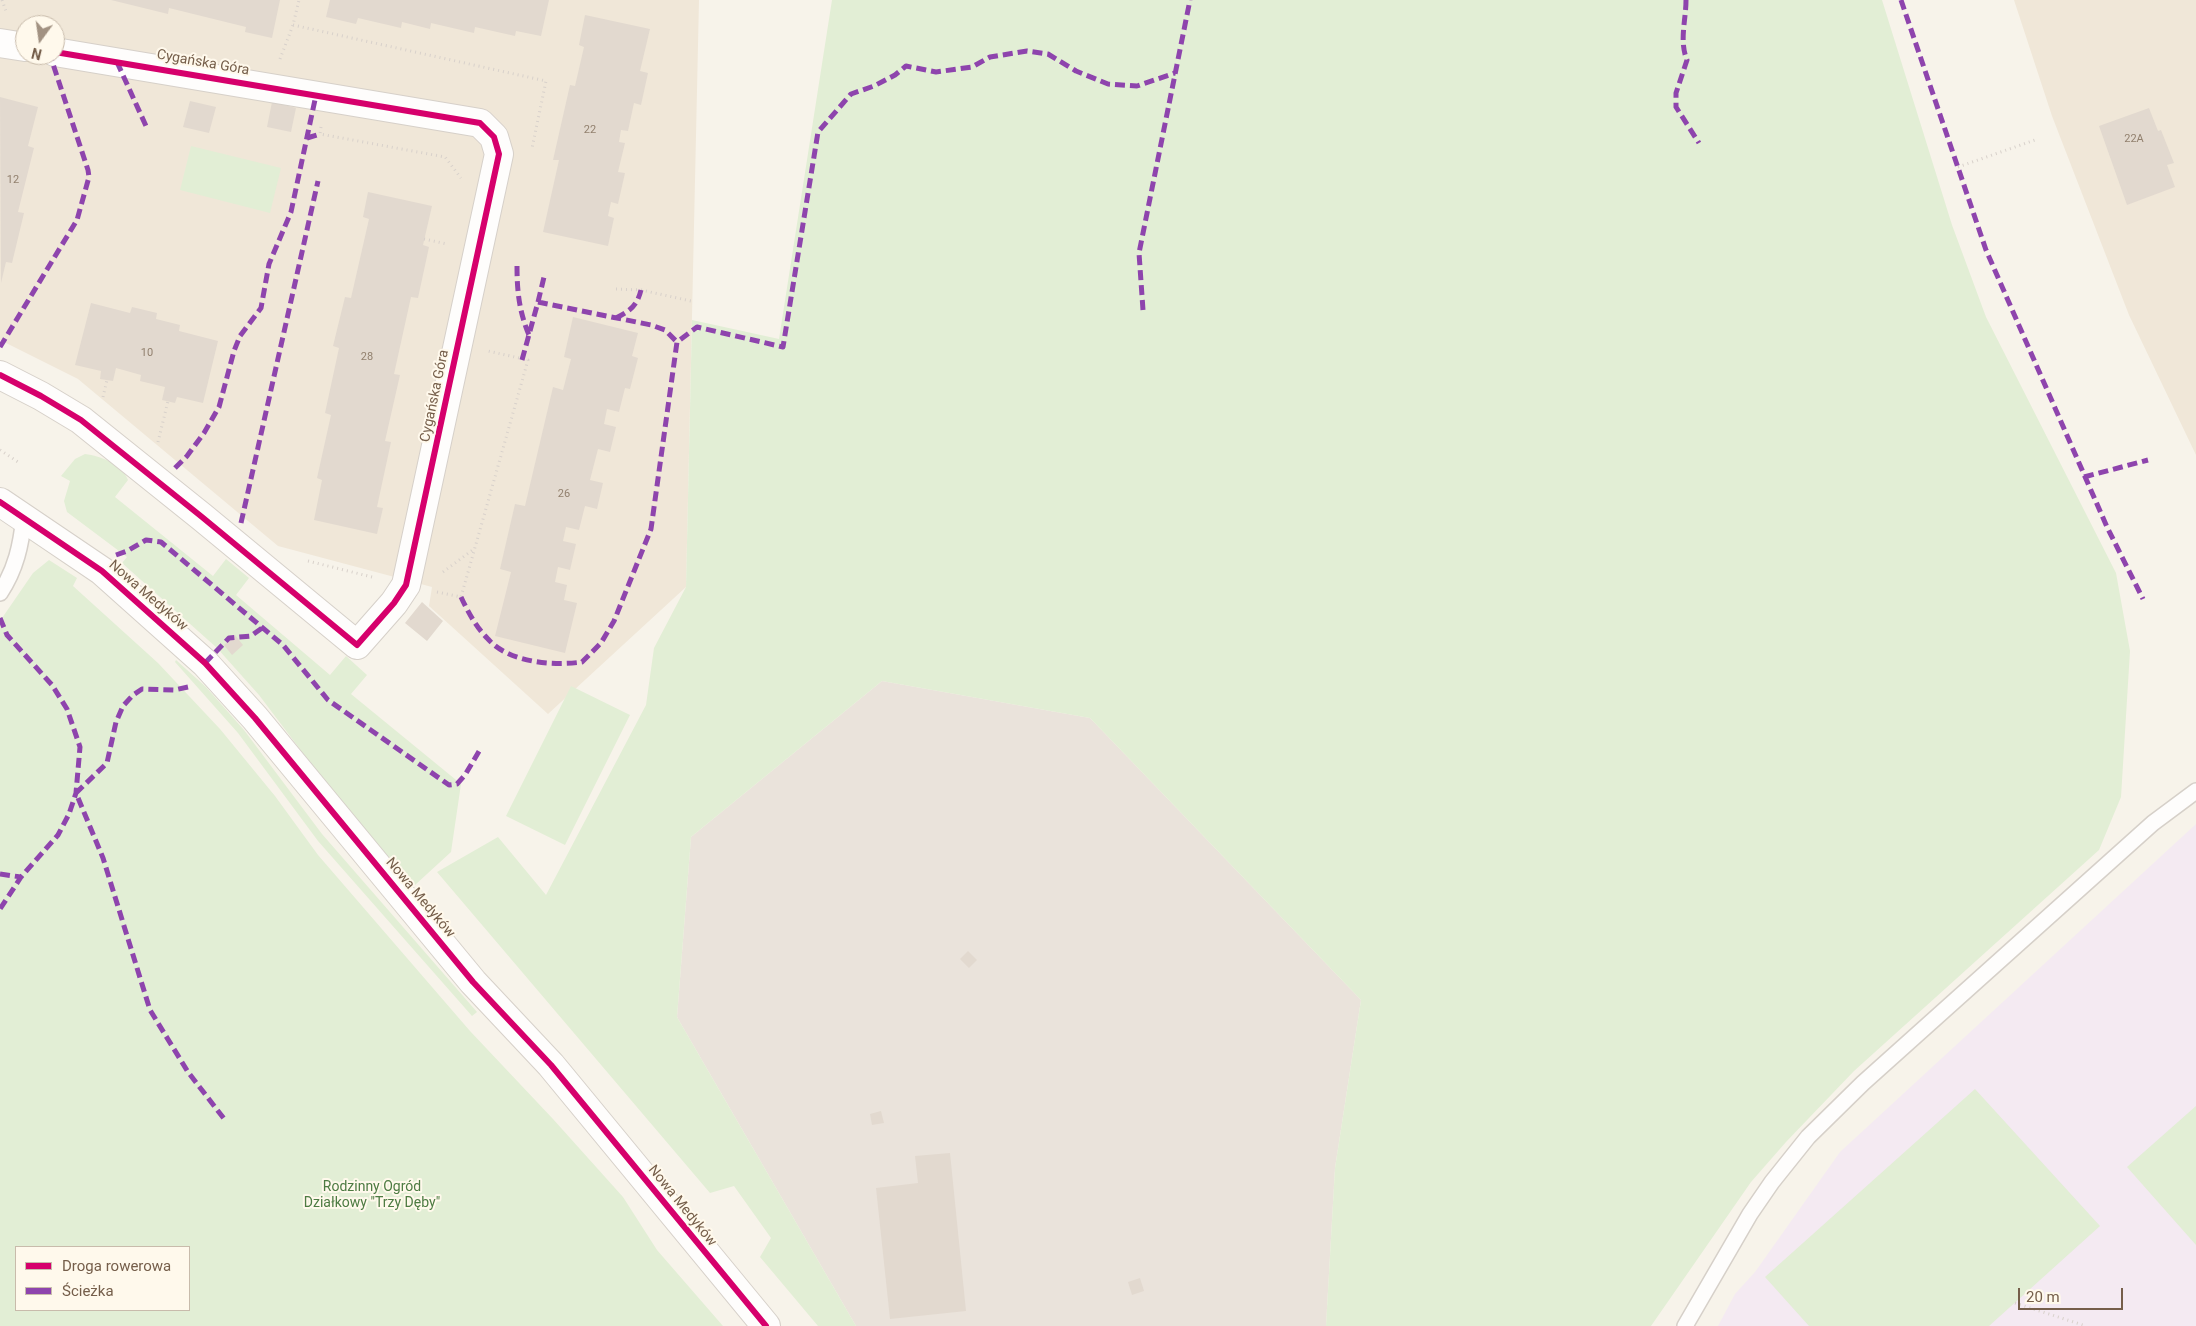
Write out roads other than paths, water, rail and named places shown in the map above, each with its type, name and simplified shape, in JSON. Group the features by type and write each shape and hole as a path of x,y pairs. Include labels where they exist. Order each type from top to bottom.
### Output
{"street":[{"path":"0,43 15,45"},
{"name":"Cygańska Góra","path":"0,375 41,396 81,420 358,645 394,603 413,587 459,344 499,154 494,137 480,123 65,54"},
{"path":"0,502 24,517"},
{"name":"Nowa Medyków","path":"24,517 119,584 204,663 248,711 473,982 551,1065 766,1326"}],"lane":[{"path":"0,593 10,577 20,547 24,517"},
{"path":"1685,1326 1750,1214 1772,1182 1808,1137 1870,1076 2153,823 2196,791"}],"park label":[{"name":"Rodzinny Ogród Działkowy \"Trzy Dęby\"","path":"372,1196"}]}
